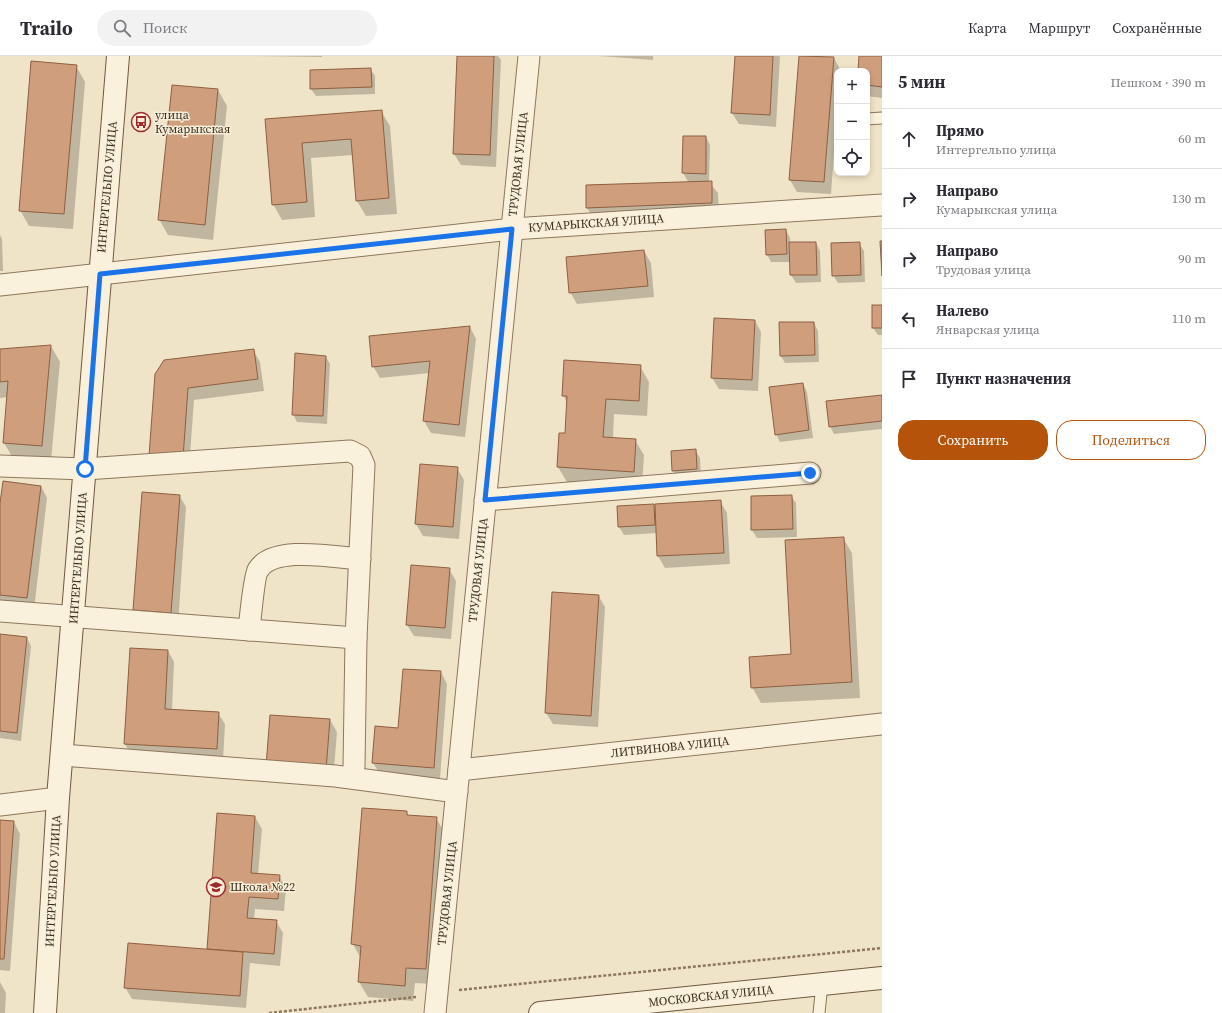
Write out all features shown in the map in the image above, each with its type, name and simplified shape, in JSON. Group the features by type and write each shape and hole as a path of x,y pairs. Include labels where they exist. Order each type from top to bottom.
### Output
{"main road":[{"name":"ИНТЕРГЕЛЬПО УЛИЦА","path":"45,1013 58,798 74,617 118,56"},
{"name":"МОСКОВСКАЯ УЛИЦА","path":"540,1013 654,1007 822,984 882,978"}],"street":[{"name":"ТРУДОВАЯ УЛИЦА","path":"435,1013 529,56"},
{"name":"КУМАРЫКСКАЯ УЛИЦА","path":"0,285 512,229 882,205"},
{"path":"0,466 85,469 350,451 360,456 364,465 356,638 354,767"},
{"path":"485,500 810,473"},
{"path":"249,630 257,570 269,560 287,554 360,559"},
{"path":"0,611 356,638"},
{"name":"ЛИТВИНОВА УЛИЦА","path":"459,770 882,724"},
{"path":"62,754 335,776 457,792"},
{"path":"0,805 58,798"}],"lane":[{"path":"870,119 882,118"},
{"path":"819,1013 822,984"}],"path":[{"path":"269,1013 410,998 437,992 882,948"}],"building":[{"path":"457,56 494,56 490,155 453,154"},
{"path":"735,56 773,56 770,115 731,113"},
{"path":"799,56 834,57 824,182 789,180"},
{"path":"859,56 882,56 882,87 870,85 870,68 858,68"},
{"path":"31,61 77,65 64,214 19,211"},
{"path":"371,68 372,87 310,89 310,70"},
{"path":"172,85 218,89 205,225 158,220"},
{"path":"382,110 389,198 356,201 351,139 302,143 307,202 272,205 265,119"},
{"path":"683,136 706,136 706,174 682,173"},
{"path":"712,181 712,203 586,208 586,185"},
{"path":"786,229 787,254 766,255 765,230"},
{"path":"880,241 882,241 882,276"},
{"path":"789,242 816,242 817,275 790,275"},
{"path":"860,242 861,275 832,276 831,243"},
{"path":"644,250 648,286 569,293 566,257"},
{"path":"872,305 882,305 882,328 872,328"},
{"path":"714,318 755,320 752,380 711,378"},
{"path":"779,322 814,322 815,355 780,356"},
{"path":"470,326 459,425 423,421 430,361 372,367 369,336"},
{"path":"51,345 42,446 3,443 8,381 0,382 0,349"},
{"path":"254,349 258,379 188,388 183,458 149,456 155,374 164,360"},
{"path":"295,353 326,356 323,416 292,415"},
{"path":"564,360 641,365 639,401 606,399 603,437 636,439 634,472 557,467 559,433 565,433 567,396 562,396"},
{"path":"803,383 809,430 775,435 769,387"},
{"path":"882,395 882,421 829,427 826,401"},
{"path":"696,449 697,469 672,471 671,451"},
{"path":"420,464 458,467 453,527 415,524"},
{"path":"3,481 41,486 27,598 0,595 0,503"},
{"path":"142,492 180,495 171,613 133,610"},
{"path":"792,495 793,529 751,530 751,496"},
{"path":"721,500 724,553 657,556 655,504"},
{"path":"654,504 655,525 618,527 617,506"},
{"path":"844,537 852,682 751,688 749,657 791,654 785,540"},
{"path":"411,565 450,568 445,628 406,625"},
{"path":"552,592 599,595 591,716 545,713"},
{"path":"0,634 27,637 17,733 0,731"},
{"path":"130,648 168,650 165,709 219,712 217,749 124,744"},
{"path":"403,669 441,671 434,768 372,763 375,726 398,728"},
{"path":"270,715 330,719 326,770 266,766"},
{"path":"362,808 407,811 407,815 437,817 426,969 406,968 405,986 358,982 361,946 351,944"},
{"path":"217,813 255,816 251,873 280,875 278,899 249,897 247,918 277,920 274,954 207,949"},
{"path":"0,820 14,821 4,959 0,959"},
{"path":"128,943 243,952 240,996 124,988"}],"place":[{"name":"улица Кумарыкская","path":"141,122"},
{"name":"Школа №22","path":"216,887"}],"route":[{"path":"85,469 100,274 512,229 485,500 810,473"}]}
